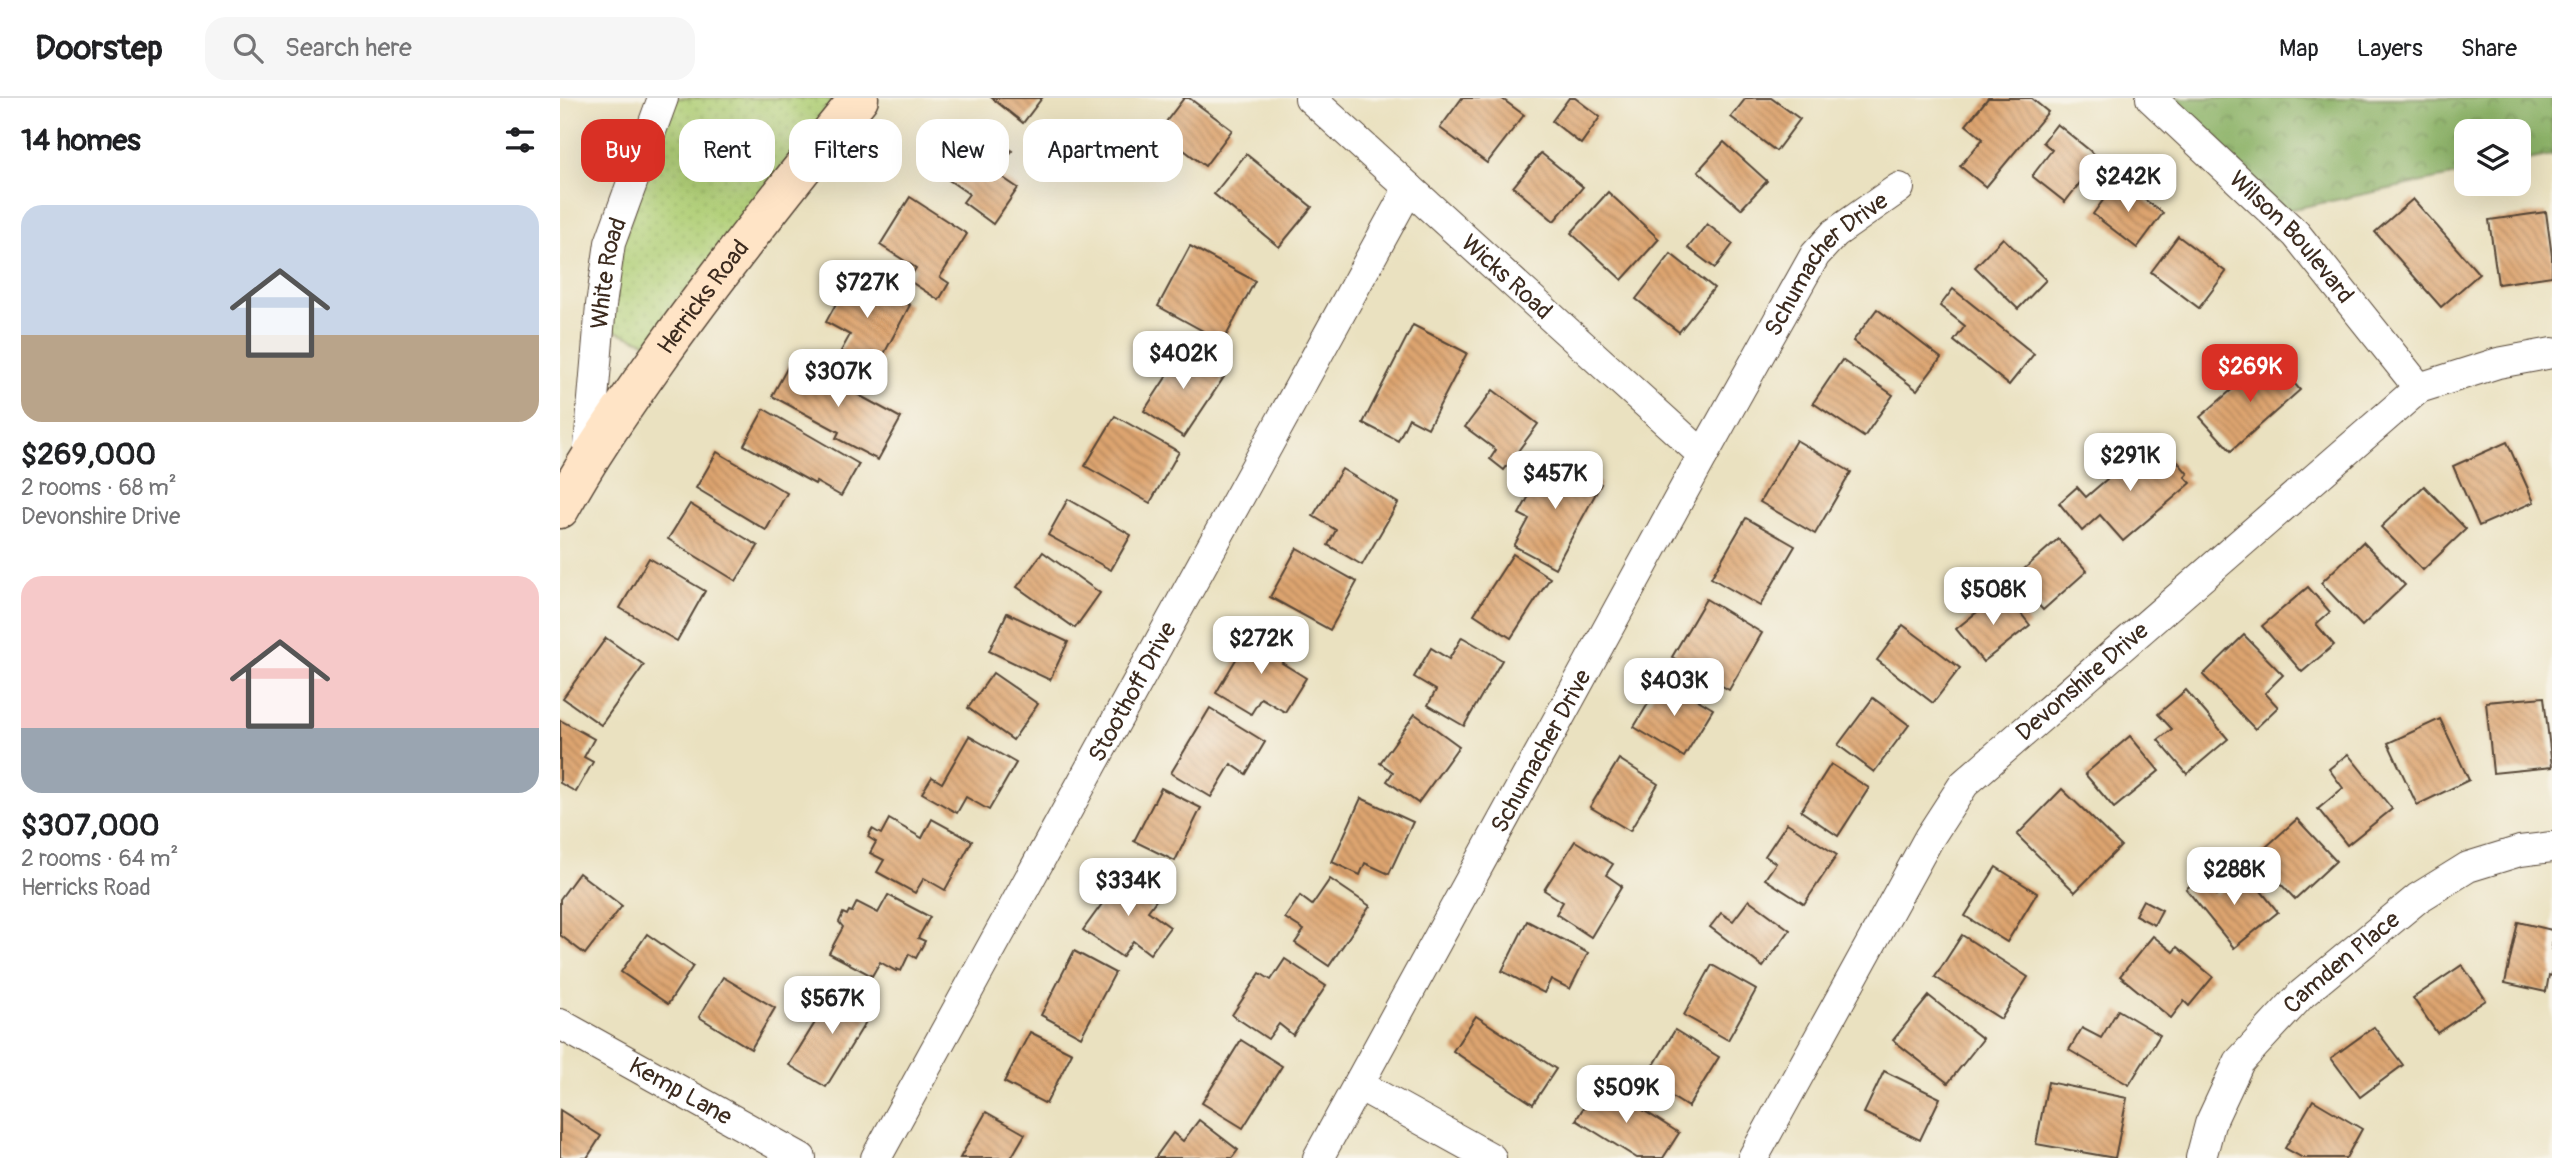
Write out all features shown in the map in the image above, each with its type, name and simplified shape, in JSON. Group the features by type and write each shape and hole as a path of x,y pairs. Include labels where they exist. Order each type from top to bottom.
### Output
{"main road":[{"name":"Herricks Road","path":"560,509 588,458 704,293 766,211 859,98"}],"street":[{"name":"White Road","path":"588,458 601,305 610,243 663,98"},
{"name":"Wicks Road","path":"1310,98 1703,455"},
{"name":"Wilson Boulevard","path":"2151,98 2296,234 2418,388"},
{"name":"Stoothoff Drive","path":"876,1158 1409,188"},
{"name":"Schumacher Drive","path":"1318,1158 1815,255 1835,233 1899,188"},
{"name":"Devonshire Drive","path":"1753,1158 1929,838 1964,784 2418,388 2498,363 2552,354"},
{"name":"Camden Place","path":"2201,1158 2210,1124 2239,1062 2302,994 2418,898 2468,867 2521,851 2552,847"},
{"name":"Kemp Lane","path":"560,1024 801,1158"},
{"path":"1359,1085 1491,1158"}],"green space":[{"path":"673,98 824,98 835,101 822,119 789,119 789,164 656,346 612,330 622,245 644,182 665,182 665,121"},
{"path":"2151,98 2552,98 2552,155 2531,159 2531,119 2454,119 2454,176 2274,213"}],"building":[{"path":"992,98 1042,98 1026,119 1023,119 1023,123"},
{"path":"1184,98 1189,98 1232,130 1205,166 1183,149 1183,119 1168,119"},
{"path":"1462,98 1501,98 1524,115 1487,163 1440,128"},
{"path":"1569,98 1575,98 1600,117 1581,144 1552,121"},
{"path":"1746,98 1771,98 1800,119 1776,151 1731,117"},
{"path":"1988,98 2031,98 2048,112 1986,187 1960,166 1983,139 1966,125"},
{"path":"2057,124 2099,158 2065,202 2032,176 2052,150 2043,142"},
{"path":"1724,142 1767,181 1741,209 1698,171"},
{"path":"1541,153 1583,187 1554,221 1513,187"},
{"path":"1246,154 1312,207 1279,247 1214,194"},
{"path":"2118,180 2163,213 2137,248 2093,214"},
{"path":"952,182 1009,182 1018,188 993,224 963,202 969,194"},
{"path":"1608,192 1659,239 1622,280 1571,233"},
{"path":"910,197 967,234 940,277 949,283 939,300 908,280 916,268 880,245"},
{"path":"2413,199 2479,274 2441,307 2375,232"},
{"path":"2546,212 2552,276 2498,284 2489,220"},
{"path":"1707,224 1733,244 1715,268 1688,248"},
{"path":"2178,236 2226,272 2199,308 2151,272"},
{"path":"2003,238 2046,280 2018,309 1975,267"},
{"path":"1190,246 1255,281 1223,342 1158,306"},
{"path":"1671,254 1714,288 1679,332 1636,299"},
{"path":"852,274 910,305 876,369 841,351 850,335 826,322"},
{"path":"1953,289 2034,354 2009,385 1954,341 1965,326 1940,306"},
{"path":"1877,309 1941,358 1917,390 1853,341"},
{"path":"1413,325 1467,353 1428,428 1409,418 1398,441 1363,423"},
{"path":"1173,342 1224,377 1184,437 1144,411 1172,368 1161,360"},
{"path":"2271,356 2300,390 2231,451 2200,417"},
{"path":"792,359 901,418 878,460 836,438 839,432 772,396"},
{"path":"1842,360 1893,395 1864,437 1813,403"},
{"path":"1493,390 1538,424 1504,470 1490,459 1496,450 1465,427"},
{"path":"764,409 859,464 841,496 744,445"},
{"path":"1115,416 1179,452 1150,503 1085,466"},
{"path":"1796,440 1851,472 1815,534 1760,502"},
{"path":"2150,442 2165,460 2169,457 2175,464 2178,462 2188,474 2185,477 2191,483 2123,541 2100,515 2082,531 2059,503 2077,487 2086,497"},
{"path":"2507,442 2534,502 2479,526 2453,466"},
{"path":"717,452 787,493 766,530 696,488"},
{"path":"1551,456 1601,484 1555,568 1514,546 1529,519 1519,514"},
{"path":"1342,469 1398,503 1362,565 1328,545 1336,530 1313,516"},
{"path":"2424,486 2466,529 2423,570 2381,527"},
{"path":"1068,499 1131,535 1111,570 1048,535"},
{"path":"690,504 758,546 736,581 668,539"},
{"path":"1746,518 1795,546 1760,606 1711,578"},
{"path":"2058,539 2087,571 2043,610 2014,578"},
{"path":"2363,542 2405,585 2362,626 2321,583"},
{"path":"1297,548 1357,582 1330,630 1270,597"},
{"path":"1043,552 1100,593 1075,628 1017,587"},
{"path":"1513,554 1550,578 1511,638 1474,614"},
{"path":"649,558 705,591 677,641 620,608"},
{"path":"2308,587 2330,612 2316,624 2334,645 2302,672 2262,626"},
{"path":"2003,591 2030,625 1983,662 1956,629"},
{"path":"1706,599 1762,633 1729,690 1672,657"},
{"path":"1007,613 1068,642 1050,680 989,651"},
{"path":"1903,625 1960,668 1933,703 1877,660"},
{"path":"1254,629 1290,650 1282,663 1306,678 1285,712 1261,698 1251,714 1216,693"},
{"path":"2244,635 2283,675 2265,693 2278,707 2255,729 2203,675"},
{"path":"1462,637 1502,660 1464,726 1428,705 1436,690 1414,677 1431,648 1449,659"},
{"path":"606,638 644,665 601,725 563,698"},
{"path":"993,673 1038,704 1013,740 968,708"},
{"path":"1663,679 1713,709 1684,757 1634,727"},
{"path":"2186,690 2228,739 2187,774 2158,740 2172,729 2158,714"},
{"path":"2544,697 2552,767 2493,773 2486,702"},
{"path":"1873,698 1909,725 1874,772 1838,745"},
{"path":"1210,708 1265,742 1246,774 1231,764 1211,797 1171,773"},
{"path":"1415,714 1459,746 1418,803 1387,781 1393,772 1380,763"},
{"path":"2440,719 2469,780 2417,805 2388,743"},
{"path":"560,720 594,739 584,757 593,762 576,792 560,783"},
{"path":"969,736 1016,763 989,810 966,797 957,813 922,793 932,777 942,783"},
{"path":"2130,736 2159,771 2114,808 2085,774"},
{"path":"2348,754 2392,809 2347,845 2318,809 2343,788 2329,769"},
{"path":"1619,759 1658,784 1630,831 1590,807"},
{"path":"1831,764 1869,788 1838,836 1801,811"},
{"path":"1161,788 1201,808 1175,861 1134,841"},
{"path":"2062,789 2121,846 2075,892 2017,835"},
{"path":"1361,798 1413,822 1389,874 1365,863 1360,875 1332,862"},
{"path":"889,819 922,838 932,819 972,841 945,890 924,878 915,893 877,872 884,860 870,853 876,842 868,837 872,829 881,834"},
{"path":"2297,819 2336,861 2295,899 2255,857"},
{"path":"1787,823 1837,855 1804,904 1765,879 1776,863 1765,856"},
{"path":"1575,841 1613,864 1606,875 1622,886 1591,937 1556,914 1563,902 1544,890"},
{"path":"1996,867 2037,893 2007,942 1965,916"},
{"path":"1126,871 1160,895 1148,911 1170,927 1150,954 1133,941 1122,957 1083,930"},
{"path":"2245,871 2278,912 2234,948 2186,889 2201,877 2216,895"},
{"path":"579,873 622,906 585,954 560,935 560,899"},
{"path":"1330,879 1370,906 1329,966 1295,943 1304,930 1285,918 1300,896 1312,905"},
{"path":"888,895 930,917 918,938 925,941 916,958 909,954 901,971 880,962 872,976 829,953 843,927 839,922 843,913 847,915 849,911 852,912 857,902 878,913"},
{"path":"1749,900 1790,930 1763,967 1710,927 1721,913 1733,921"},
{"path":"2143,900 2162,910 2154,925 2135,915"},
{"path":"1527,921 1588,953 1570,989 1551,979 1544,993 1502,971"},
{"path":"2518,922 2552,930 2552,976 2549,975 2546,992 2505,983"},
{"path":"647,934 693,966 668,1004 621,972"},
{"path":"1962,935 2028,977 2001,1019 1935,977"},
{"path":"2153,936 2173,952 2177,947 2213,977 2189,1006 2184,1001 2171,1018 2120,976"},
{"path":"1074,951 1115,973 1081,1037 1041,1015"},
{"path":"1285,959 1326,986 1293,1035 1279,1024 1268,1039 1232,1015 1260,973 1271,980"},
{"path":"1712,965 1756,990 1728,1040 1684,1015"},
{"path":"2462,965 2486,1000 2437,1033 2413,998"},
{"path":"723,977 775,1008 751,1049 699,1017"},
{"path":"838,985 875,1007 826,1087 789,1065"},
{"path":"1929,996 1983,1039 1948,1083 1893,1040"},
{"path":"2118,1010 2160,1035 2129,1085 2069,1050 2082,1028 2101,1038"},
{"path":"1476,1016 1556,1069 1533,1104 1453,1051"},
{"path":"2374,1027 2403,1065 2360,1097 2331,1058"},
{"path":"1675,1030 1719,1057 1688,1107 1645,1080"},
{"path":"1030,1032 1072,1053 1046,1104 1004,1082"},
{"path":"1241,1040 1282,1066 1243,1128 1202,1103"},
{"path":"1884,1071 1940,1098 1920,1140 1864,1113"},
{"path":"1599,1082 1679,1133 1663,1158 1637,1158 1576,1120"},
{"path":"2048,1082 2127,1098 2115,1158 2036,1144"},
{"path":"2313,1100 2362,1129 2346,1158 2303,1158 2285,1148"},
{"path":"560,1110 601,1136 587,1158 560,1158"},
{"path":"986,1112 1025,1134 1011,1158 960,1158"},
{"path":"1199,1120 1238,1150 1232,1158 1155,1158 1173,1133 1183,1141"}]}
